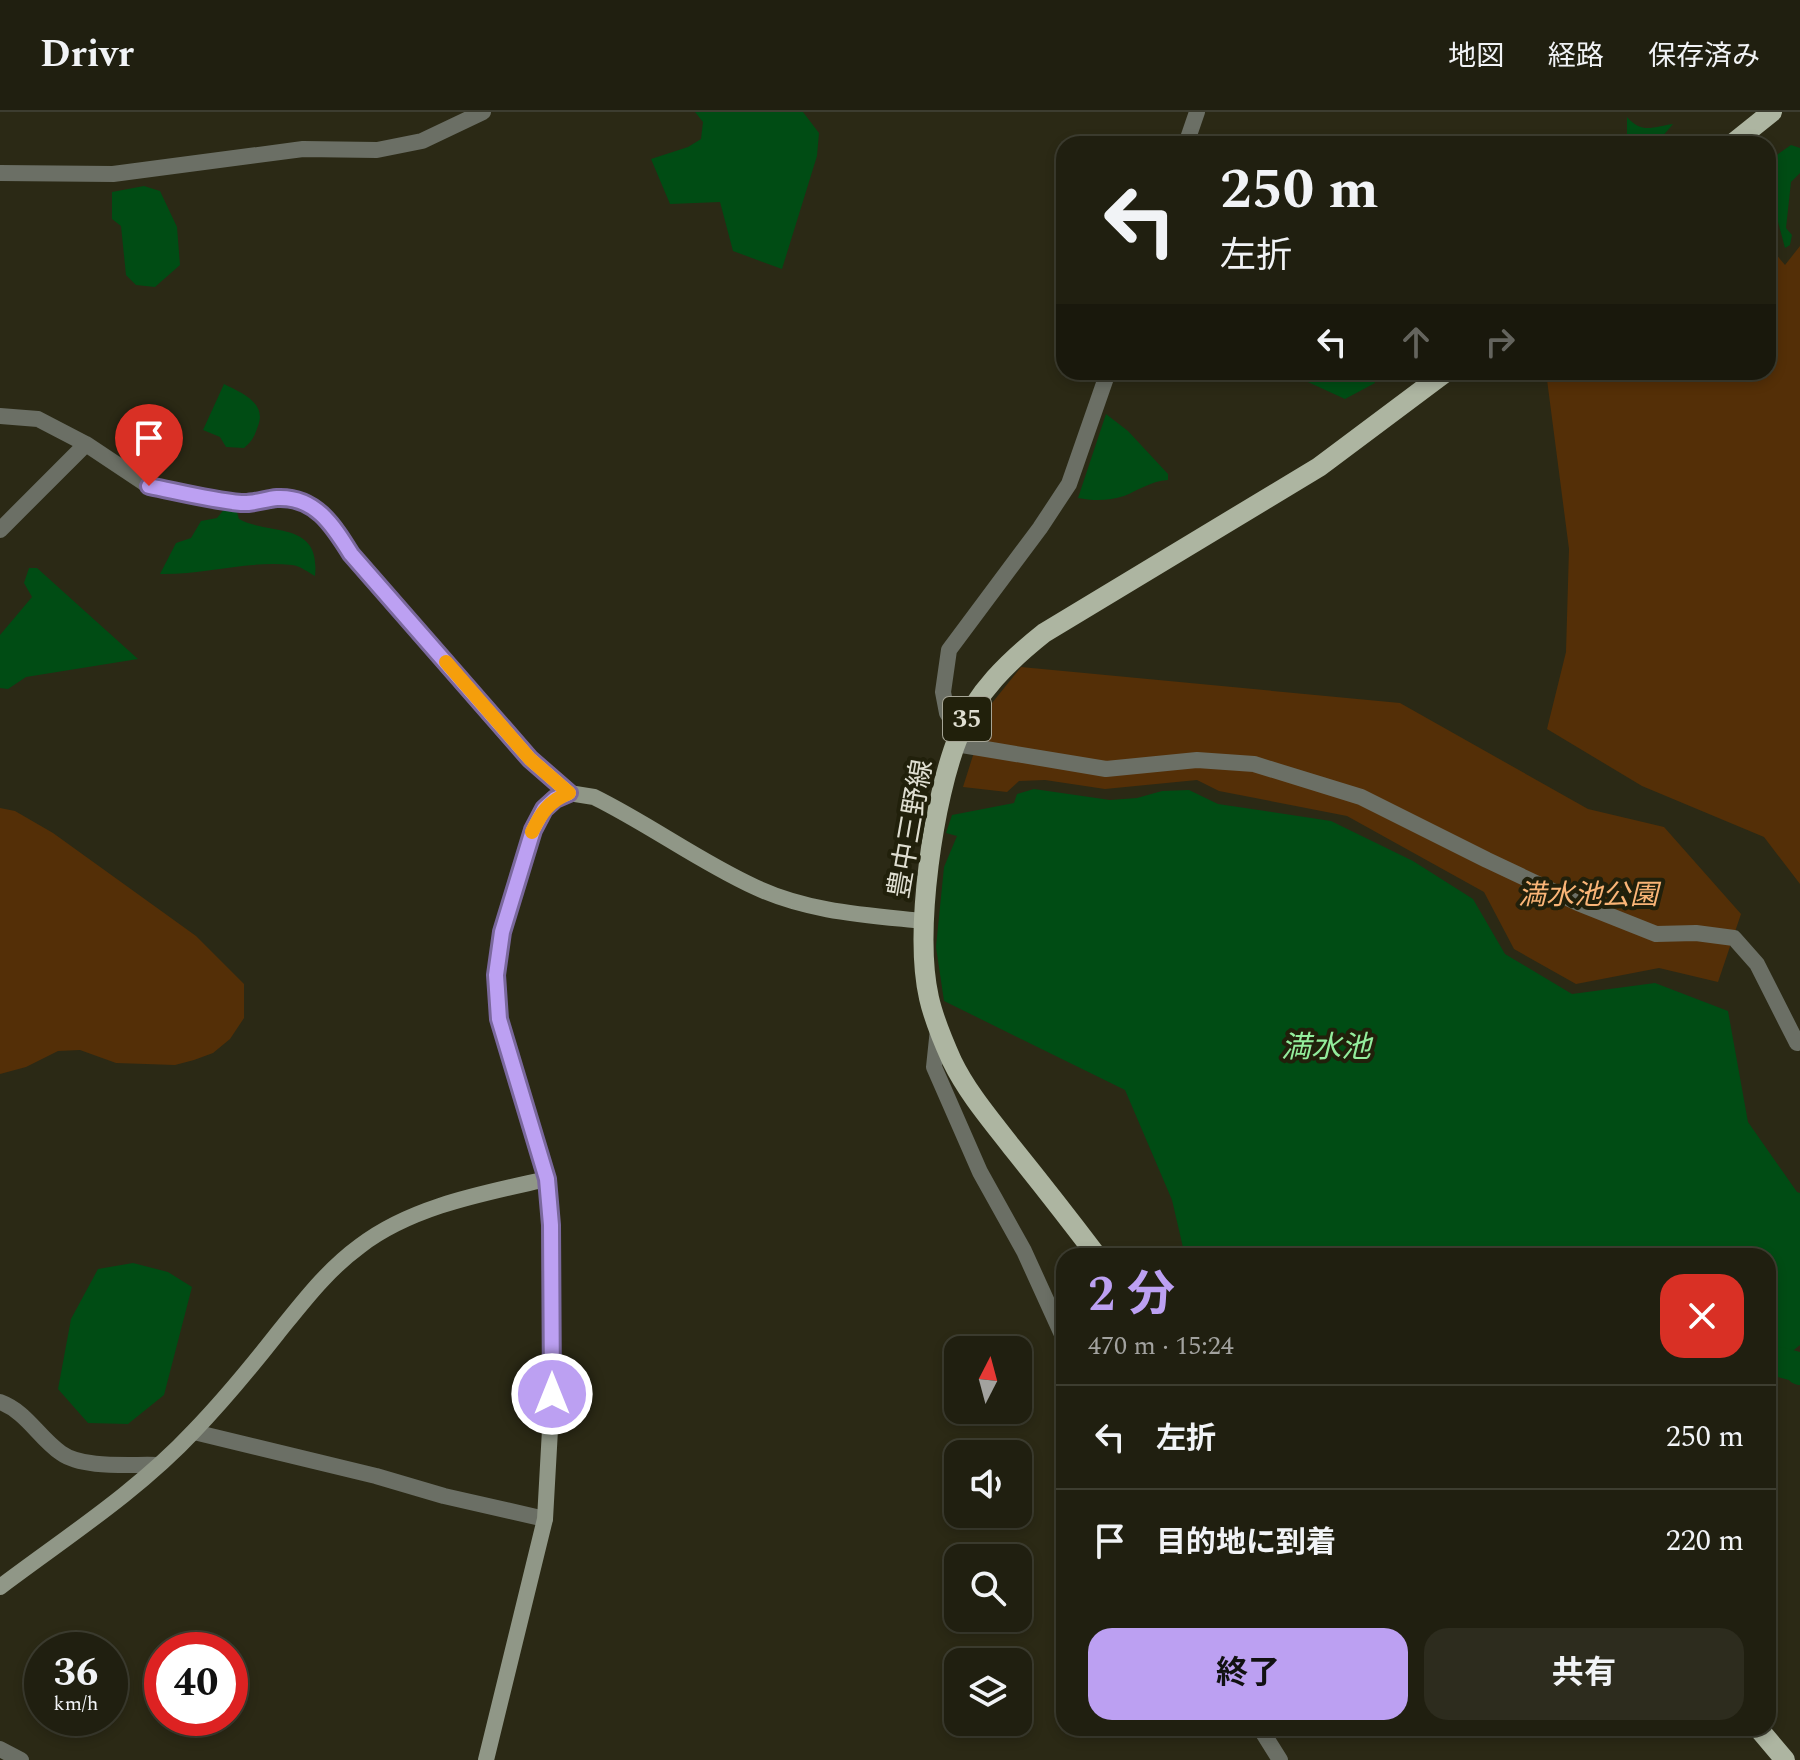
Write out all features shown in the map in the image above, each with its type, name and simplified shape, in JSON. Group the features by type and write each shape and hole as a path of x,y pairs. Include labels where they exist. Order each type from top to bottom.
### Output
{"main road":[{"path":"1742,136 1772,112"},
{"name":"豊中三野線","path":"1091,1248 975,1099 954,1064 929,997 923,921 941,795 957,739 993,681 1014,657 1044,633 1319,467 1435,380"},
{"path":"1765,1736 1785,1760"}],"street":[{"path":"0,173 113,174 303,149 377,150 422,141 483,112"},
{"path":"1189,136 1197,112"},
{"path":"1105,380 1069,484 949,650 943,692 957,739 1106,769 1197,760 1254,764 1361,797 1500,867 1656,934 1696,933 1734,938 1757,964 1797,1043"},
{"path":"0,416 38,419 86,444 149,486 243,503 277,498 297,499 313,506 335,527 351,554 530,759 569,793 594,797 615,807 755,887 804,905 923,921"},
{"path":"0,530 86,444"},
{"path":"486,1760 545,1519 552,1394 551,1225 547,1179 499,1019 496,975 502,932 533,830 544,809 555,799 569,793"},
{"path":"938,1027 934,1067 980,1172 1024,1251 1056,1321"},
{"path":"0,1587 158,1465 194,1432 320,1280 361,1244 409,1218 481,1194 547,1179"},
{"path":"0,1402 21,1412 59,1452 75,1462 158,1465"},
{"path":"194,1432 545,1519"},
{"path":"1265,1736 1280,1760"},
{"path":"0,1749 21,1760"}],"green space":[{"path":"1800,246 1800,884 1764,837 1642,786 1547,729 1566,652 1569,549 1547,380 1776,380 1776,254 1785,265"},
{"name":"満水池公園","path":"1021,667 1400,703 1588,809 1664,827 1741,914 1718,982 1659,968 1576,984 1514,949 1484,892 1347,816 1219,791 1197,780 1105,789 1045,780 1019,781 1007,792 963,787 988,708"},
{"path":"0,808 15,811 53,833 196,936 244,984 244,1018 230,1039 213,1053 175,1065 116,1063 80,1050 58,1051 26,1067 0,1074"}],"water":[{"path":"695,112 803,112 819,133 817,156 782,269 733,251 720,202 670,204 651,159 688,147 701,139 703,122"},
{"path":"1627,117 1643,127 1673,124 1663,136 1627,136"},
{"path":"1791,145 1800,148 1800,173 1791,182 1786,228 1792,235 1790,245 1785,248 1776,219 1776,155"},
{"path":"144,186 160,191 177,227 180,265 155,287 136,285 126,275 121,226 112,219 112,192"},
{"path":"1303,380 1373,380 1375,383 1345,399"},
{"path":"224,384 251,400 259,411 255,433 244,448 226,447 220,437 203,430"},
{"path":"1106,414 1128,431 1168,474 1168,480 1113,499 1078,498"},
{"path":"226,507 236,509 239,519 251,524 302,538 315,558 315,576 295,566 276,564 160,574 176,543 191,538 201,521 217,518"},
{"path":"29,568 37,568 138,659 26,677 8,689 0,688 0,635 32,597 24,583"},
{"name":"満水池","path":"1034,789 1110,800 1189,790 1218,804 1331,821 1413,861 1473,899 1505,954 1572,994 1655,983 1728,1011 1748,1122 1800,1193 1800,1345 1776,1364 1776,1248 1183,1248 1172,1200 1125,1090 944,1001 936,947 944,867 957,836 946,833 952,815 1014,803 1017,794"},
{"path":"133,1263 168,1272 192,1287 164,1395 128,1424 88,1423 58,1389 71,1319 98,1269"}],"waterway":[{"path":"1780,1362 1800,1370"}],"slow traffic":[{"path":"446,662 530,759 569,793 555,799 544,809 532,832"}],"route":[{"path":"149,486 243,503 277,498 297,499 313,506 335,527 351,554 530,759 569,793 555,799 544,809 533,830 502,932 496,975 499,1019 547,1179 551,1225 552,1394"}]}
